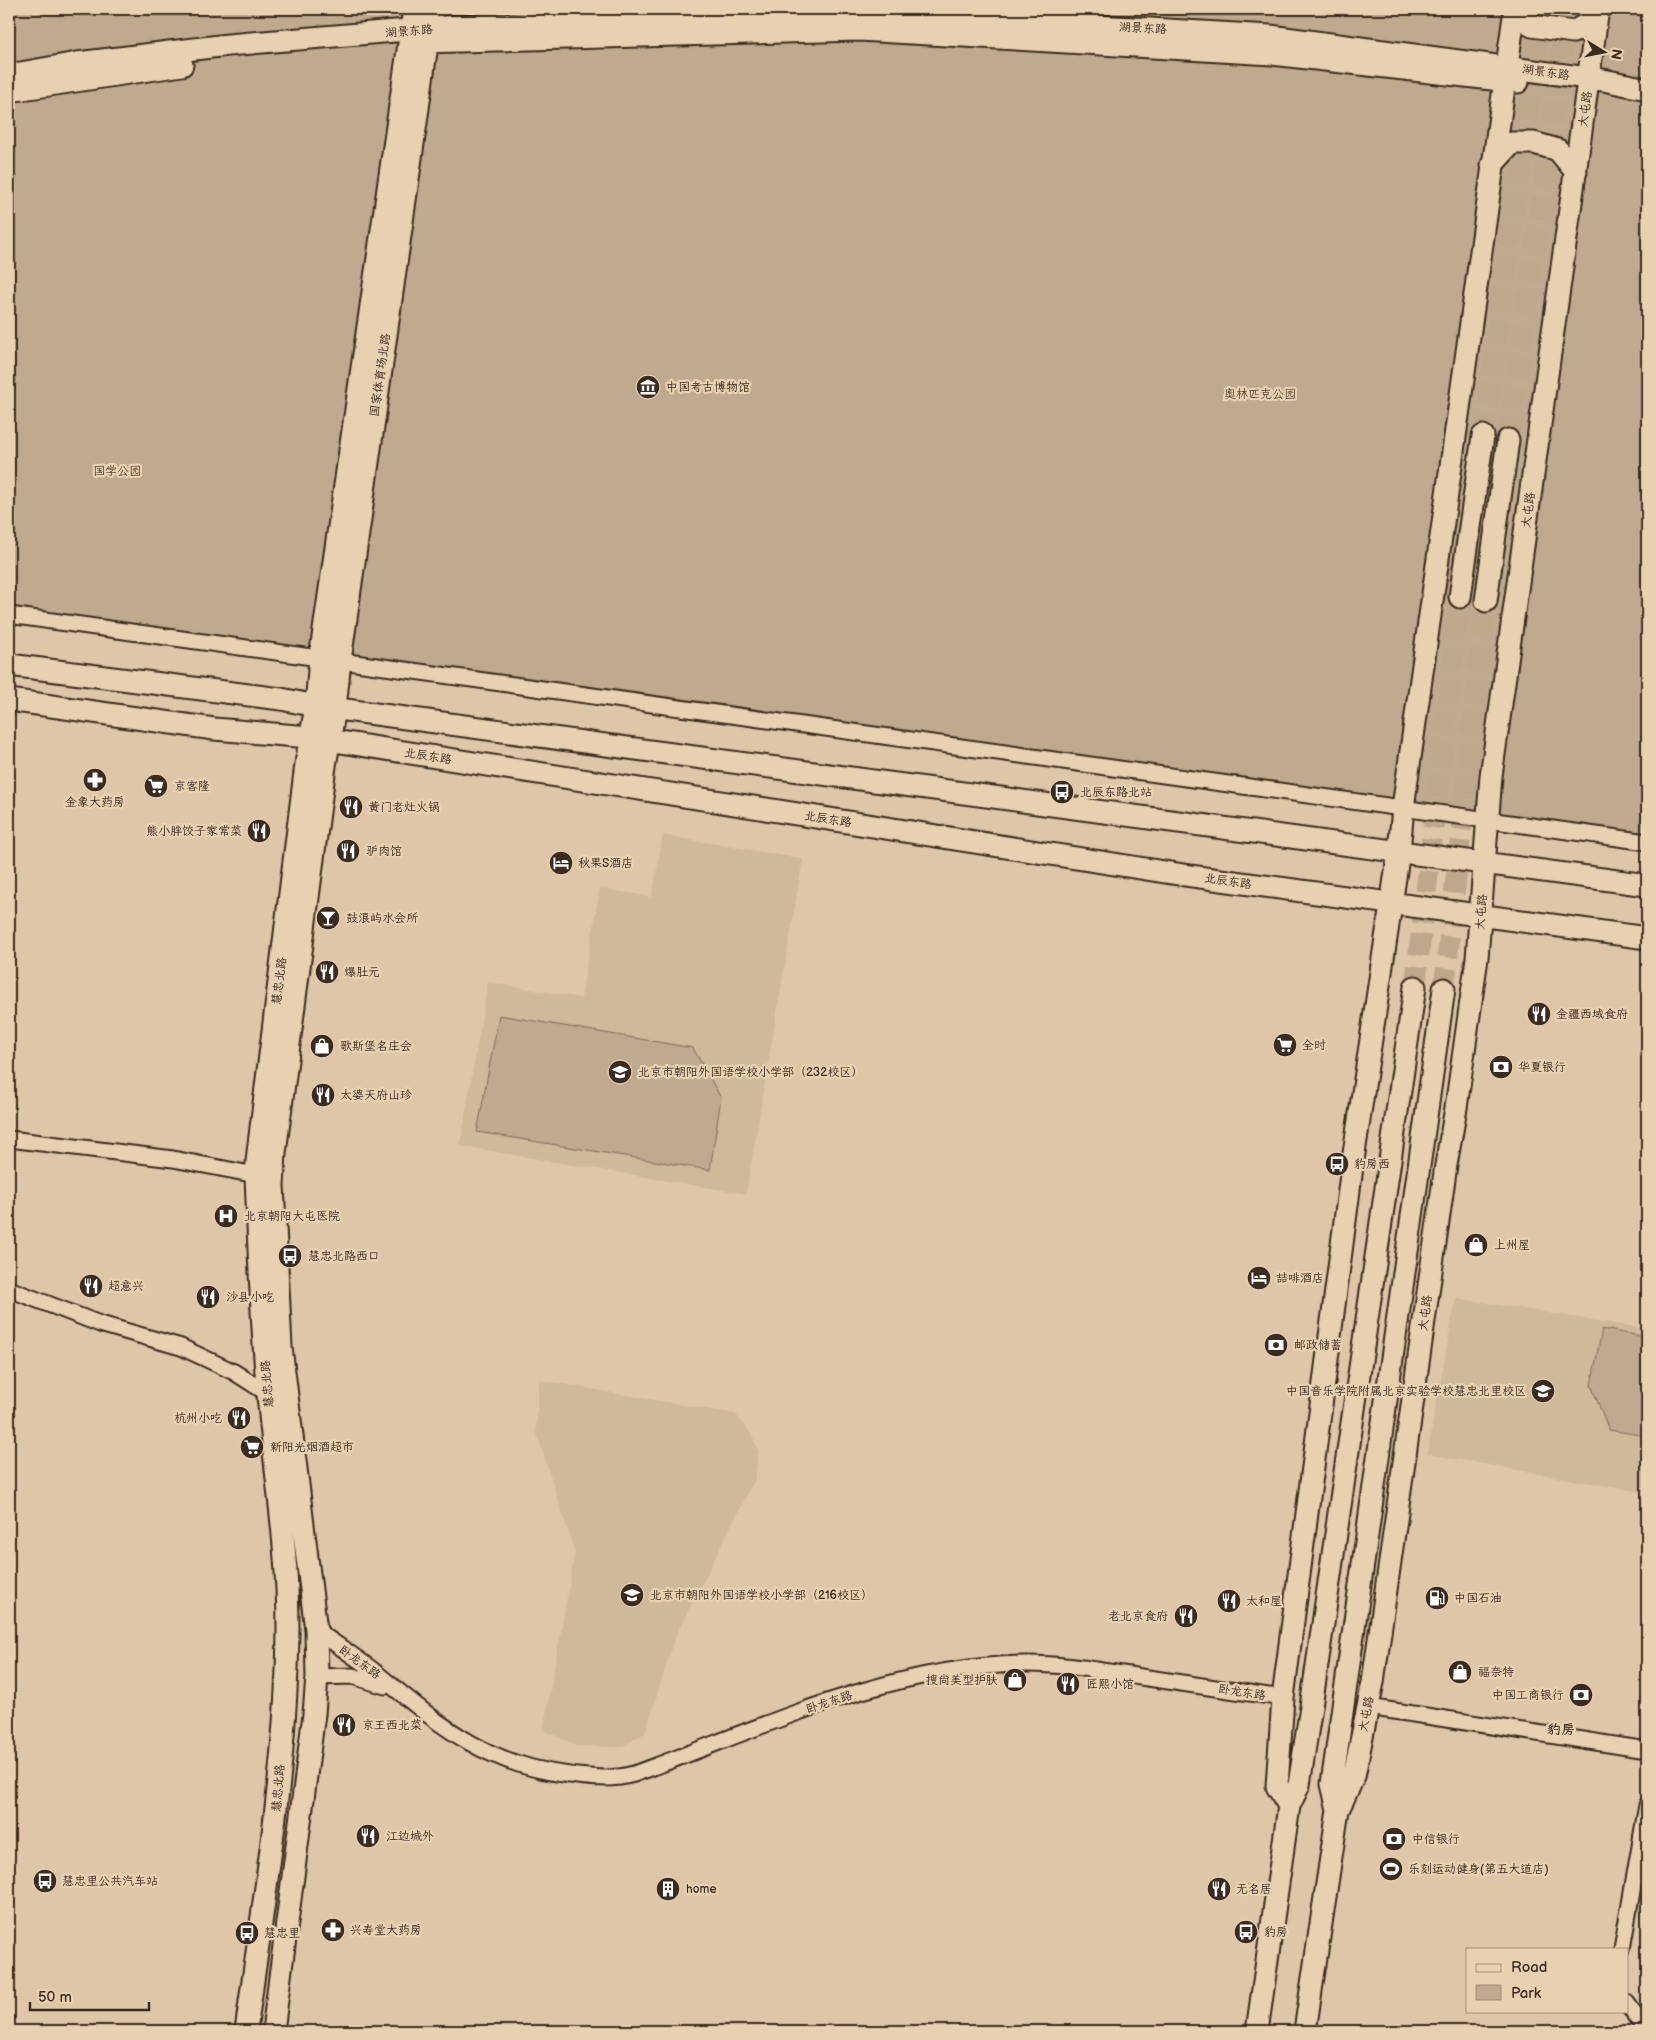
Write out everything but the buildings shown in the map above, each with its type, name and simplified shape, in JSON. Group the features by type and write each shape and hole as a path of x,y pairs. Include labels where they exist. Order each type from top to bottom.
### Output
{"street":[{"name":"国家体育场北路","path":"319,739 326,707 330,660 422,31 414,9"},
{"path":"1288,1806 1277,1786 1283,1698 1352,1167 1390,905 1400,851 1403,808 1515,9"},
{"path":"1522,9 1532,26 1573,32 1597,14"},
{"name":"湖景东路","path":"9,91 478,24 857,12 1270,36 1506,74 1588,85 1647,89"},
{"name":"大屯路","path":"1306,2031 1338,1810 1354,1776 1368,1707 1477,958 1491,776 1597,14"},
{"name":"湖景东路","path":"9,75 77,64 228,45 422,31"},
{"name":"湖景东路","path":"1588,85 1647,104"},
{"path":"1492,165 1512,143 1534,143 1558,150 1576,172"},
{"path":"1460,597 1483,436"},
{"path":"1486,601 1508,440"},
{"path":"9,615 1647,842"},
{"path":"9,664 281,699 326,707 1647,885"},
{"name":"北辰东路","path":"9,700 214,729 319,739 1174,874 1390,905 1647,938"},
{"name":"慧忠北路","path":"246,2031 274,1828 287,1684 288,1624 285,1565 267,1393 256,1175 319,739"},
{"name":"慧忠北路","path":"273,2031 314,1714 317,1677 316,1630 281,1347 274,1238 273,1185 319,739"},
{"path":"1257,2031 1288,1806 1299,1785 1415,986"},
{"name":"大屯路","path":"1338,1810 1332,1784 1444,990"},
{"path":"9,1139 173,1159 256,1175"},
{"path":"9,1289 100,1324 181,1348 234,1372 267,1393"},
{"name":"卧龙东路","path":"316,1630 374,1671 402,1695 454,1734 498,1758 557,1774 610,1778 634,1774 805,1710 902,1679 980,1667 1021,1664 1078,1667 1283,1698"},
{"name":"卧龙东路","path":"317,1677 352,1676 370,1680 402,1695"},
{"path":"1368,1707 1647,1750"},
{"path":"1622,1948 1647,1805"},
{"path":"1628,2004 1647,2031"}],"shaded area":[{"name":"北京市朝阳外国语学校小学部（232校区）","path":"663,835 803,859 746,1194 460,1146 488,982 581,998 600,888 652,897"},
{"name":"中国音乐学院附属北京实验学校慧忠北里校区","path":"1456,1298 1647,1329 1647,1493 1427,1454"},
{"name":"北京市朝阳外国语学校小学部（216校区）","path":"539,1380 735,1414 752,1435 758,1450 755,1479 675,1637 645,1733 621,1747 577,1746 543,1730 575,1553 536,1431"}],"green space":[{"name":"奥林匹克公园","path":"9,9 1647,9 1647,836 9,610"},
{"path":"499,1015 693,1048 721,1098 710,1170 477,1132"},
{"path":"1602,1329 1647,1337 1647,1436 1609,1430 1591,1385"}],"tunnel":[{"path":"1483,436 1542,9"},
{"path":"1508,440 1568,9"},
{"path":"1415,987 1460,597"},
{"path":"1444,989 1486,601"}],"place":[{"name":"中国考古博物馆","path":"648,387"},
{"name":"金象大药房","path":"95,780"},
{"name":"京客隆","path":"156,786"},
{"name":"北辰东路北站","path":"1062,792"},
{"name":"黄门老灶火锅","path":"351,807"},
{"name":"熊小胖饺子家常菜","path":"259,831"},
{"name":"驴肉馆","path":"348,851"},
{"name":"秋果S酒店","path":"561,863"},
{"name":"鼓浪屿水会所","path":"328,918"},
{"name":"爆肚元","path":"327,972"},
{"name":"金疆西域食府","path":"1539,1014"},
{"name":"全时","path":"1285,1045"},
{"name":"歌斯堡名庄会","path":"322,1046"},
{"name":"华夏银行","path":"1501,1067"},
{"name":"北京市朝阳外国语学校小学部（232校区）","path":"620,1072"},
{"name":"太婆天府山珍","path":"323,1095"},
{"name":"豹房西","path":"1337,1164"},
{"name":"北京朝阳大屯医院","path":"226,1216"},
{"name":"上州屋","path":"1476,1245"},
{"name":"慧忠北路西口","path":"290,1256"},
{"name":"喆啡酒店","path":"1259,1278"},
{"name":"超意兴","path":"91,1286"},
{"name":"沙县小吃","path":"208,1297"},
{"name":"邮政储蓄","path":"1276,1345"},
{"name":"中国音乐学院附属北京实验学校慧忠北里校区","path":"1543,1391"},
{"name":"杭州小吃","path":"239,1418"},
{"name":"新阳光烟酒超市","path":"252,1447"},
{"name":"北京市朝阳外国语学校小学部（216校区）","path":"632,1595"},
{"name":"中国石油","path":"1437,1598"},
{"name":"太和屋","path":"1229,1601"},
{"name":"老北京食府","path":"1186,1616"},
{"name":"福奈特","path":"1460,1672"},
{"name":"搜尚美型护肤","path":"1015,1680"},
{"name":"匠熙小馆","path":"1068,1684"},
{"name":"中国工商银行","path":"1581,1695"},
{"name":"京王西北菜","path":"344,1725"},
{"name":"江边城外","path":"368,1836"},
{"name":"中信银行","path":"1394,1839"},
{"name":"乐刻运动健身(第五大道店)","path":"1391,1869"},
{"name":"慧忠里公共汽车站","path":"45,1881"},
{"name":"home","path":"668,1889"},
{"name":"无名居","path":"1219,1889"},
{"name":"兴寿堂大药房","path":"333,1930"},
{"name":"豹房","path":"1246,1932"},
{"name":"慧忠里","path":"247,1933"}],"district":[{"name":"豹房","path":"1561,1729"}],"park label":[{"name":"国学公园","path":"117,471"}]}
